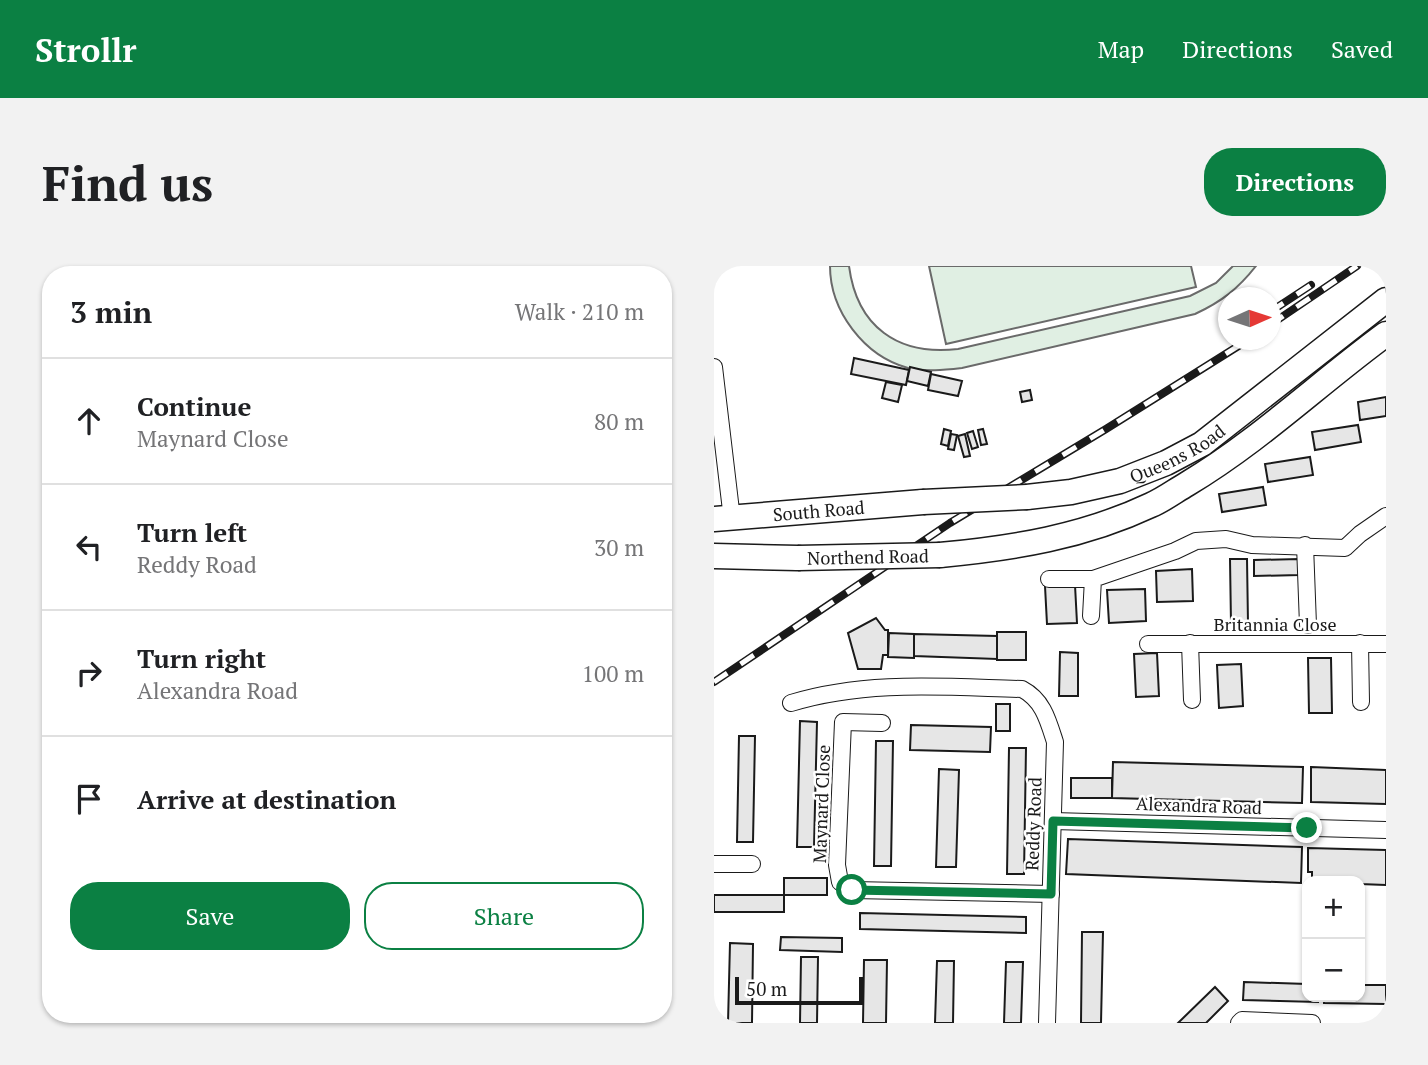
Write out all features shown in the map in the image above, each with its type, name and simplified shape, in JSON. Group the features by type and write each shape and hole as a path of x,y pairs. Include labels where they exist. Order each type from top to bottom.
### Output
{"main road":[{"name":"Queens Road","path":"923,502 1071,492 1120,481 1166,463 1202,444 1386,300"},
{"name":"Queens Road","path":"940,555 1036,543 1089,529 1152,505 1221,464 1386,334"},
{"name":"South Road","path":"723,519 923,502"},
{"name":"Northend Road","path":"714,556 798,558 940,555"}],"street":[{"path":"714,367 723,519"},
{"path":"1049,579 1093,579 1175,551 1196,541 1226,540 1252,545 1346,548 1360,534 1386,516"},
{"path":"1306,545 1308,625"},
{"path":"1091,616 1093,579"},
{"name":"Britannia Close","path":"1190,643 1192,700"},
{"name":"Britannia Close","path":"1360,643 1361,702"},
{"name":"Britannia Close","path":"1148,644 1386,645"},
{"name":"Reddy Road","path":"790,703 826,694 896,685 1022,689 1032,695 1045,712 1055,742 1047,1023"},
{"name":"Maynard Close","path":"882,723 843,722 837,865 839,882 852,890 1051,894"},
{"name":"Alexandra Road","path":"1053,821 1386,830"},
{"path":"714,864 752,864"},
{"path":"1240,1021 1312,1023"}],"green space":[{"path":"830,266 849,266 861,306 871,321 899,342 936,350 958,349 1190,296 1216,283 1233,266 1256,266 1237,287 1218,287 1218,301 1195,314 962,368 942,370 908,368 877,353 864,342 843,315 832,283"},
{"path":"929,266 1191,266 1196,287 946,344"}],"building":[{"path":"854,358 909,370 906,385 851,374"},
{"path":"910,367 931,372 928,386 907,381"},
{"path":"931,374 962,381 958,396 928,390"},
{"path":"886,382 902,385 898,402 882,398"},
{"path":"1030,390 1032,400 1022,402 1020,392"},
{"path":"1386,397 1386,416 1360,420 1358,402"},
{"path":"1358,425 1361,442 1315,450 1312,432"},
{"path":"944,429 951,431 948,446 941,444"},
{"path":"983,429 987,444 981,445 978,430"},
{"path":"973,431 978,447 972,449 967,433"},
{"path":"951,434 957,435 954,450 948,449"},
{"path":"965,434 970,456 964,457 958,436"},
{"path":"1310,457 1313,475 1268,482 1265,464"},
{"path":"1263,487 1266,505 1222,512 1219,494"},
{"path":"1230,559 1247,559 1248,623 1231,624"},
{"path":"1299,559 1299,575 1254,576 1254,560"},
{"path":"1192,569 1193,601 1157,602 1156,571"},
{"path":"1075,585 1077,623 1047,624 1045,586"},
{"path":"1145,589 1146,621 1109,623 1107,590"},
{"path":"876,618 885,630 888,630 888,655 883,655 881,669 858,669 848,633"},
{"path":"997,632 1026,632 1026,660 997,660"},
{"path":"889,633 914,634 914,658 888,657"},
{"path":"914,634 997,636 997,659 914,656"},
{"path":"1060,652 1078,653 1078,696 1059,696"},
{"path":"1157,653 1159,696 1136,697 1134,654"},
{"path":"1308,658 1331,658 1332,713 1309,713"},
{"path":"1241,664 1243,706 1219,708 1217,665"},
{"path":"996,704 1010,704 1010,731 996,731"},
{"path":"800,721 817,722 814,847 797,847"},
{"path":"911,725 991,727 990,752 910,750"},
{"path":"739,736 755,736 753,842 737,842"},
{"path":"876,741 893,741 891,866 874,866"},
{"path":"1009,748 1026,748 1024,874 1007,874"},
{"path":"1113,762 1303,767 1302,803 1112,798"},
{"path":"1311,767 1386,770 1386,804 1311,802"},
{"path":"939,769 959,770 956,867 936,867"},
{"path":"1071,778 1112,778 1112,798 1071,798"},
{"path":"1068,839 1302,847 1301,883 1066,874"},
{"path":"1308,848 1386,850 1386,885 1365,884 1365,876 1312,876 1312,872 1308,872"},
{"path":"784,878 827,878 827,895 784,895"},
{"path":"714,895 784,895 784,912 714,912"},
{"path":"860,913 1026,917 1026,933 860,929"},
{"path":"1082,932 1103,932 1101,1023 1081,1023"},
{"path":"781,937 842,938 842,952 780,950"},
{"path":"730,943 753,944 752,1023 728,1023"},
{"path":"801,957 818,957 817,1023 800,1023"},
{"path":"864,960 887,960 886,1023 863,1023"},
{"path":"937,961 954,961 953,1023 935,1023"},
{"path":"1006,962 1023,962 1021,1023 1004,1023"},
{"path":"1244,982 1302,984 1302,1002 1243,1000"},
{"path":"1365,985 1386,985 1386,1004 1324,1003 1365,1002"},
{"path":"1215,987 1228,1001 1206,1023 1178,1023"}],"railway":[{"path":"1281,318 1357,266"},
{"path":"1281,305 1311,285"},
{"path":"714,682 950,523 1232,350"}],"route":[{"path":"852,890 1051,894 1053,821 1307,828"}]}
